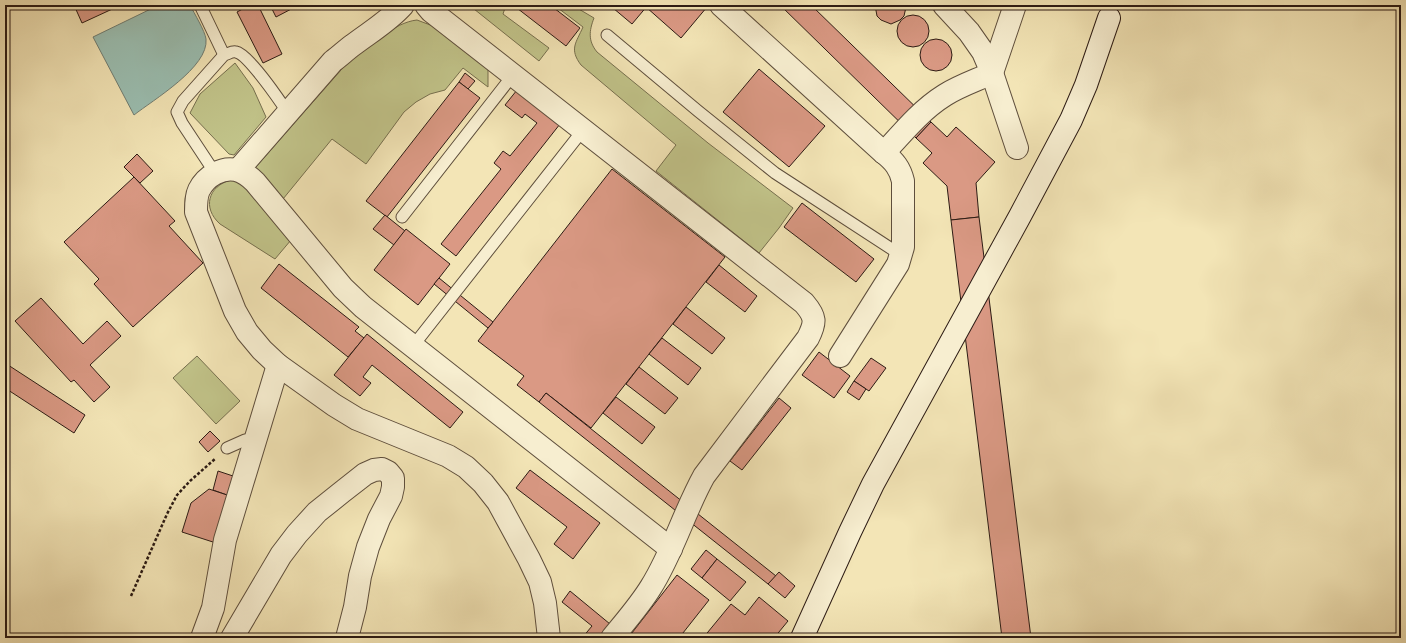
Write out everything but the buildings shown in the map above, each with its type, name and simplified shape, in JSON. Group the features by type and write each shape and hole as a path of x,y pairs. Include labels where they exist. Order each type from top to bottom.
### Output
{"street":[{"path":"238,170 334,62 351,46 386,21 403,5"},
{"path":"426,5 431,11 804,303 811,311 814,320 808,338 704,476 695,492 671,549 651,589 612,638"},
{"path":"721,5 896,163 901,171 903,181 903,247 901,255 898,264 840,356"},
{"path":"944,5 969,32 983,52 992,73 1017,148"},
{"path":"884,153 920,114 933,103 946,94 992,73 1015,5"},
{"path":"802,638 873,484 1071,120 1086,85 1109,18"},
{"path":"549,638 540,582 498,502 483,483 466,467 448,456 351,415 309,388 278,365 262,350 247,332 235,311 196,212 196,201 199,190 206,180 215,173 226,170 238,170 247,175 255,182 343,288 363,307 671,549"},
{"path":"202,638 213,608 225,540 278,365"},
{"path":"232,638 281,555 297,534 317,512 365,474 374,470 382,469 388,472 392,478 393,487 391,496 379,519 368,547 360,576 355,607 347,638"}],"lane":[{"path":"200,5 224,55"},
{"path":"607,34 698,111 775,173 901,255"},
{"path":"215,173 182,124 177,112 183,101 224,55 230,52 236,52 247,58 288,113"},
{"path":"402,217 512,74"},
{"path":"413,346 583,130"},
{"path":"227,448 246,440 256,439"}],"path":[{"path":"131,596 167,514 177,495 190,480 227,448"},
{"path":"5,635 8,638"}],"green space":[{"path":"469,5 506,5 503,14 549,48 539,61"},
{"path":"554,5 572,5 594,18 590,36 592,44 597,52 708,143 793,208 759,253 656,171 676,145 581,65 575,55 575,46 583,27"},
{"path":"417,20 433,26 488,67 488,87 463,68 445,90 430,94 416,102 404,112 366,164 332,139 283,199 255,168 348,62 390,30 399,25"},
{"path":"235,63 253,88 266,117 234,155 229,154 190,113 200,94"},
{"path":"231,180 239,181 247,185 291,240 275,259 220,224 214,218 211,211 210,198 217,187"},
{"path":"197,356 240,401 216,424 173,378"}],"water":[{"path":"159,5 190,5 202,27 206,39 205,50 199,61 178,82 134,115 93,37"}]}
